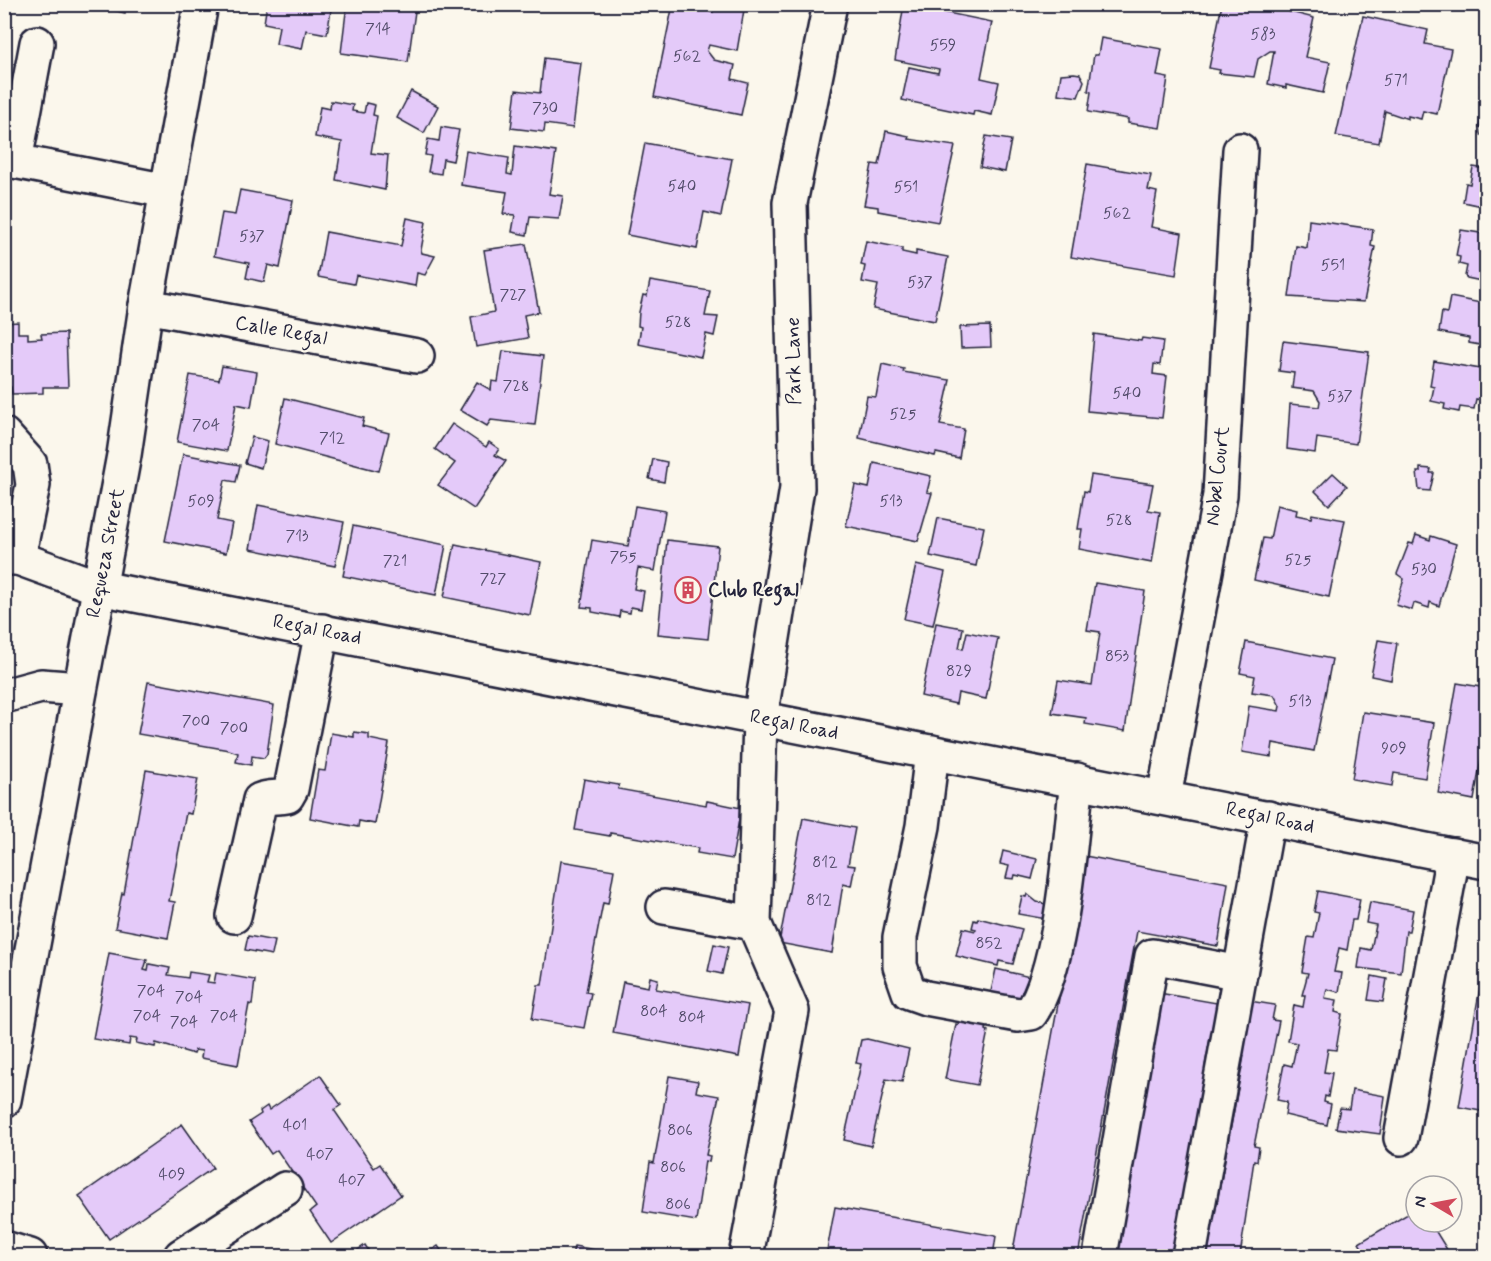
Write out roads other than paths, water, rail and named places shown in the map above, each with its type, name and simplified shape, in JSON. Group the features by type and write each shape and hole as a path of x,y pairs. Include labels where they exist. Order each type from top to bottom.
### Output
{"street":[{"name":"Requeza Street","path":"4,1100 124,455 146,306 201,4"},
{"name":"Park Lane","path":"754,923 760,719 797,488 790,203 830,4"},
{"path":"37,43 10,160 167,191"},
{"name":"Nobel Court","path":"1164,797 1220,495 1240,150"},
{"name":"Calle Regal","path":"146,306 417,356"},
{"path":"4,435 30,464 33,485 11,558"},
{"name":"Regal Road","path":"11,558 100,588 1486,862"},
{"path":"234,916 260,800 266,797 288,796 291,789 322,631"},
{"path":"4,696 41,686 80,689"},
{"path":"932,752 923,826 900,937 900,966 909,992 937,1000 1018,1015 1031,1013 1041,999 1058,932 1077,780"},
{"path":"1189,1257 1268,818"},
{"path":"1401,1138 1453,855"},
{"path":"664,908 754,923 792,1011 746,1257"},
{"path":"1100,1257 1152,956 1240,973"},
{"path":"181,1257 285,1190"},
{"path":"4,1248 30,1257"}],"place":[{"name":"Club Regal","path":"688,590"}]}
